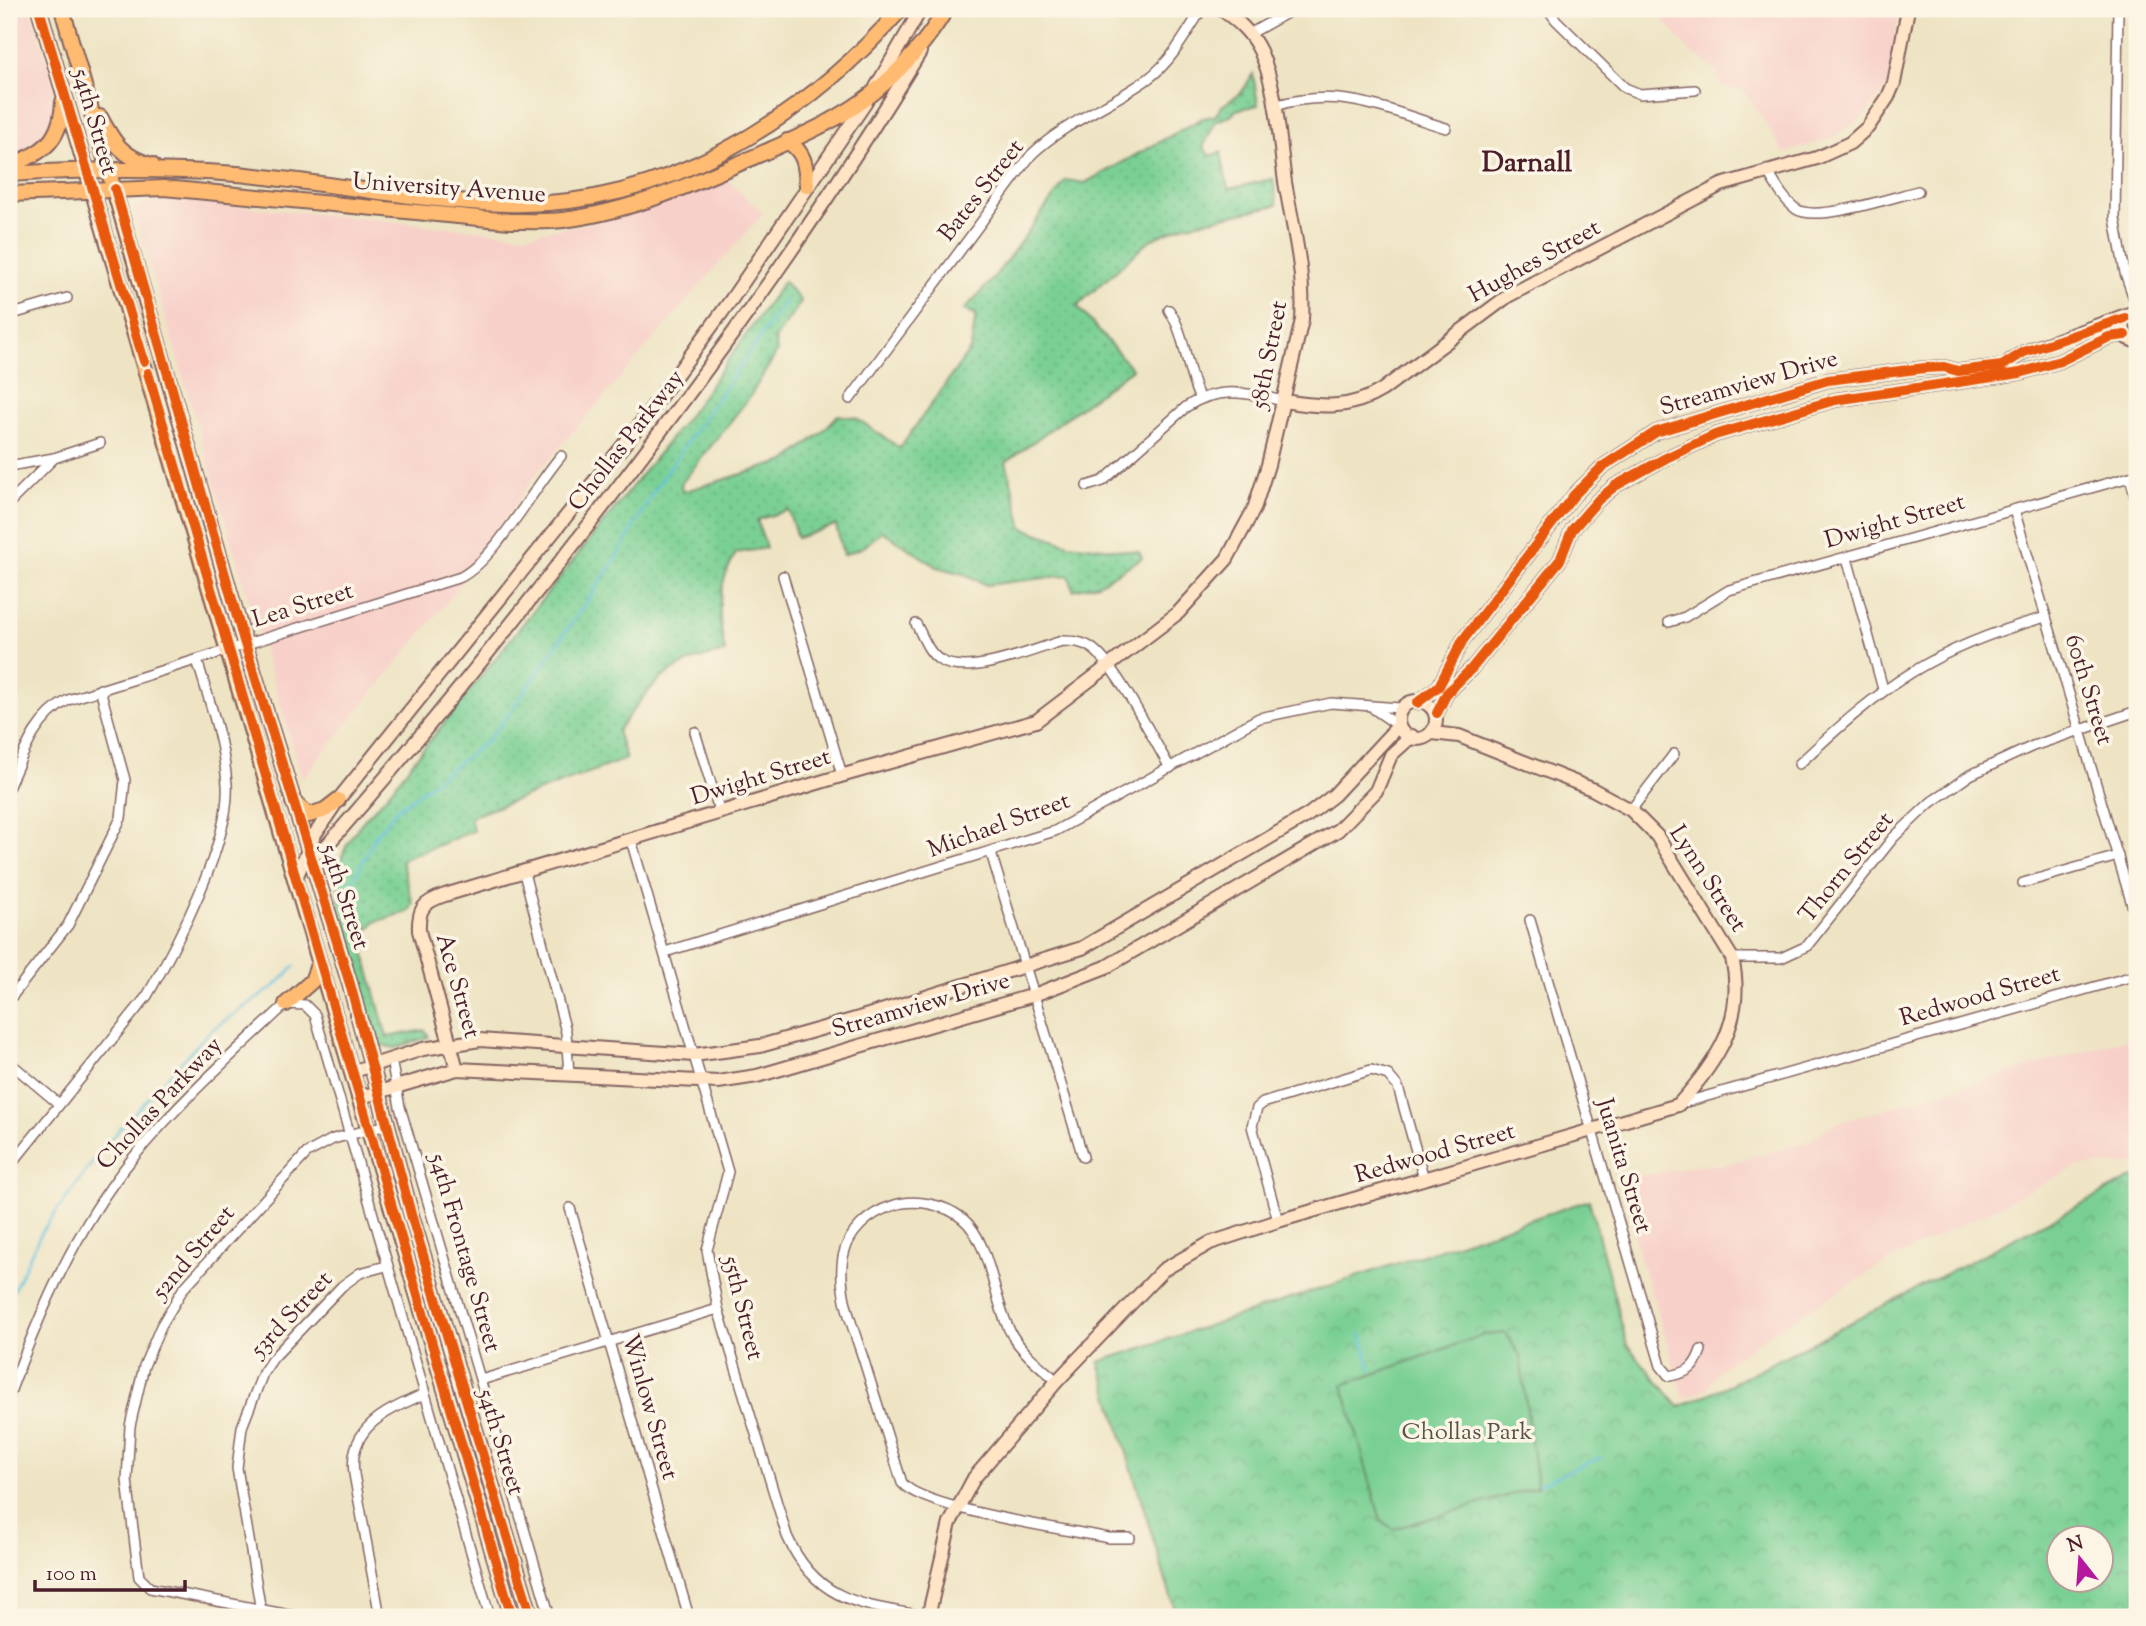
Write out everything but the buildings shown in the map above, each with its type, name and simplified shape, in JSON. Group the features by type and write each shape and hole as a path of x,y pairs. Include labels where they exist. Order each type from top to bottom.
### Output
{"main road":[{"name":"54th Street","path":"39,9 512,1617"},
{"name":"54th Street","path":"62,9 245,643 350,984 387,1125 531,1617"},
{"name":"University Avenue","path":"9,174 163,168 506,204 610,192 680,172 736,146 805,101 901,9"},
{"name":"Chollas Parkway","path":"295,880 315,834 338,800 638,427 731,300 872,94 921,9"},
{"name":"58th Street","path":"1109,666 1178,613 1227,559 1254,509 1284,401 1302,320 1303,286 1274,106 1262,54 1251,33 1221,9"},
{"name":"Hughes Street","path":"1284,401 1334,407 1373,396 1508,296 1721,185 1828,154 1850,143 1868,127 1883,108 1894,83 1908,9"},
{"name":"University Avenue","path":"9,194 164,188 510,221 562,220 608,211 683,188 787,142 872,94 926,38 943,14"},
{"name":"Chollas Parkway","path":"307,851 321,852 346,825 469,678 649,450 747,317 898,89 943,14"},
{"path":"86,89 111,136 131,160 163,168"},
{"path":"9,166 35,156 52,140 59,129 63,93"},
{"path":"787,142 799,149 804,159 807,186"},
{"path":"2131,339 2123,328 2133,312"},
{"name":"Streamview Drive","path":"1417,703 1439,686 1463,640 1588,481 1602,467 1656,432 1840,378 1944,367 1958,371 2002,366 2024,352 2133,312"},
{"name":"Streamview Drive","path":"1437,715 1447,693 1472,668 1560,560 1572,530 1598,500 1615,486 1715,435 1835,400 1945,385 2047,366 2089,349 2109,337 2131,339"},
{"path":"148,373 164,398 174,402"},
{"path":"1683,423 1692,445"},
{"name":"Dwight Street","path":"418,913 432,900 842,775 1036,721 1109,666"},
{"path":"1417,703 1428,705 1437,715 1432,733 1412,736 1401,733 1397,725 1399,708 1417,703"},
{"name":"Lynn Street","path":"1437,715 1459,736"},
{"name":"Streamview Drive","path":"351,1072 452,1043 497,1039 694,1055 760,1045 1026,966 1094,943 1308,815 1334,795 1397,725"},
{"name":"Lynn Street","path":"1432,733 1459,736 1592,789 1631,810 1657,836 1732,958 1737,980 1735,1015 1728,1034 1706,1070 1678,1105"},
{"name":"Streamview Drive","path":"358,1098 457,1069 702,1083 757,1076 1034,995 1106,967 1338,830 1376,791 1391,755 1412,736"},
{"path":"292,801 309,815 325,810 338,800"},
{"name":"Ace Street","path":"418,913 419,931 457,1069"},
{"path":"286,1004 312,981 319,962"},
{"name":"Redwood Street","path":"929,1617 956,1507 974,1478 1056,1381 1163,1270 1210,1243 1278,1221 1678,1105"}],"street":[{"name":"Bates Street","path":"850,399 1031,155 1050,137 1150,77 1168,59 1202,9"},
{"path":"1251,33 1294,9"},
{"path":"1548,9 1625,88 1640,94 1695,90"},
{"path":"2118,9 2115,218 2133,312"},
{"path":"1274,106 1328,97 1362,100 1446,128"},
{"path":"1767,170 1783,196 1798,211 1819,214 1918,191"},
{"path":"9,315 67,298"},
{"path":"1169,310 1180,326 1193,384 1200,399"},
{"name":"Hughes Street","path":"1087,486 1103,481 1186,407 1200,399 1235,391 1284,401"},
{"path":"9,466 54,458 100,443"},
{"name":"Lea Street","path":"9,786 42,719 68,700 473,570 490,553 535,486 561,456"},
{"path":"9,503 54,458"},
{"path":"2133,476 2137,503"},
{"name":"Dwight Street","path":"1669,622 1685,617 1729,590 2133,476"},
{"name":"60th Street","path":"2014,510 2137,921"},
{"path":"1847,558 1883,688"},
{"path":"783,576 842,775"},
{"path":"1799,764 1883,688 1955,647 2002,629 2046,617"},
{"path":"916,624 932,654 954,666 972,667 1062,641 1076,641 1094,649 1109,666 1170,768"},
{"path":"9,1167 147,996 162,970 219,844 227,815 224,757 197,660"},
{"path":"9,1000 68,925 123,811 125,780 100,689"},
{"name":"Michael Street","path":"665,952 1055,831 1236,729 1274,713 1331,703 1399,708"},
{"name":"Michael Street","path":"1372,708 1397,725"},
{"name":"Thorn Street","path":"1732,958 1782,958 1807,946 1878,854 1930,803 1993,763 2137,712"},
{"path":"695,732 720,813"},
{"path":"1631,810 1674,754"},
{"name":"55th Street","path":"631,839 728,1172 707,1250 718,1309 784,1528 798,1561 831,1592 853,1603 929,1617"},
{"path":"991,853 1083,1157"},
{"path":"2024,883 2118,856"},
{"path":"524,873 568,1045 569,1074"},
{"name":"Juanita Street","path":"1530,920 1661,1366 1669,1376 1686,1373 1697,1363 1701,1350"},
{"name":"Redwood Street","path":"1678,1105 2137,975"},
{"path":"286,1004 301,1003 315,1016 490,1617"},
{"name":"Chollas Parkway","path":"9,1395 51,1290 106,1194 148,1140 207,1078 286,1004"},
{"name":"54th Frontage Street","path":"391,1059 400,1107 550,1617"},
{"path":"9,1062 58,1104"},
{"path":"1278,1221 1252,1126 1255,1114 1263,1103 1371,1070 1388,1075 1398,1087 1424,1179"},
{"name":"52nd Street","path":"262,1613 150,1588 139,1577 127,1480 133,1408 152,1346 183,1289 307,1153 324,1142 387,1125"},
{"path":"1056,1381 1024,1351 1012,1335 1000,1309 975,1231 961,1217 942,1208 918,1202 895,1204 873,1213 851,1239 844,1256 842,1276 845,1299 902,1483 907,1490 942,1505 1109,1538 1130,1538"},
{"name":"Winlow Street","path":"570,1208 689,1617"},
{"name":"53rd Street","path":"262,1613 237,1468 242,1427 263,1373 273,1358 342,1286 360,1273 386,1266"},
{"path":"481,1380 718,1309"},
{"path":"380,1617 354,1474 354,1449 361,1434 373,1420 424,1394"},
{"path":"262,1613 300,1617"}],"shaded area":[{"path":"1655,9 1899,9 1889,85 1861,119 1830,139 1784,153 1745,91 1722,86 1716,72 1691,53"},
{"path":"31,11 55,89 54,125 47,140 9,162 9,17"},
{"path":"723,176 763,213 534,477 452,596 302,779 133,208 147,202 190,201 526,235 608,219"},
{"path":"2137,1036 2137,1164 2079,1166 1887,1262 1775,1330 1717,1371 1708,1388 1684,1399 1636,1243 1622,1180 1698,1165 1722,1165 1807,1142 1833,1124"}],"green space":[{"path":"1253,74 1258,105 1236,110 1231,116 1216,121 1203,147 1210,156 1221,152 1228,189 1273,179 1277,205 1182,226 1150,240 1077,306 1132,369 1006,462 1023,528 1068,544 1139,552 1142,558 1098,584 1073,590 1069,575 986,585 967,575 937,567 882,531 864,547 843,555 836,525 797,538 788,510 757,520 766,548 736,553 729,565 722,589 720,613 725,652 688,663 662,678 651,688 617,731 626,759 470,817 473,831 401,860 413,904 408,912 374,922 361,941 387,1037 425,1030 429,1037 395,1048 376,1044 354,976 341,922 338,873 350,839 689,415 784,281 801,302 775,339 777,352 749,398 681,484 682,492 786,461 821,433 838,415 856,418 900,448 971,348 976,314 964,310 993,279 1066,180 1085,183 1203,118 1215,116 1222,106 1241,93"},
{"name":"Chollas Park","path":"2137,1178 2137,1617 1177,1617 1099,1362 1589,1200 1627,1345 1679,1407 1731,1384 2130,1179"},
{"path":"1506,1333 1520,1356 1537,1487 1394,1529 1381,1521 1343,1385 1483,1335"}],"waterway":[{"path":"348,891 376,835 396,810 486,742 514,707 613,563 655,489 785,301"},
{"path":"9,1300 41,1233 105,1145 210,1031 275,986 295,966"},
{"path":"1361,1334 1371,1369"},
{"path":"1539,1484 1601,1457"}],"cycle path":[{"path":"39,9 144,361"},
{"path":"115,189 241,631 350,984 412,1218 531,1617"},
{"path":"1417,703 1439,686 1463,640 1574,495 1602,467 1656,432 1828,380 1925,368 1944,367 1958,371 2002,366 2024,352 2125,318"},
{"path":"1437,713 1447,693 1472,668 1560,560 1572,530 1598,500 1615,486 1715,435 1835,400 2020,373 2060,361 2109,337 2125,335"},
{"path":"148,373 512,1617"}],"district":[{"name":"Darnall","path":"1527,164"}]}
